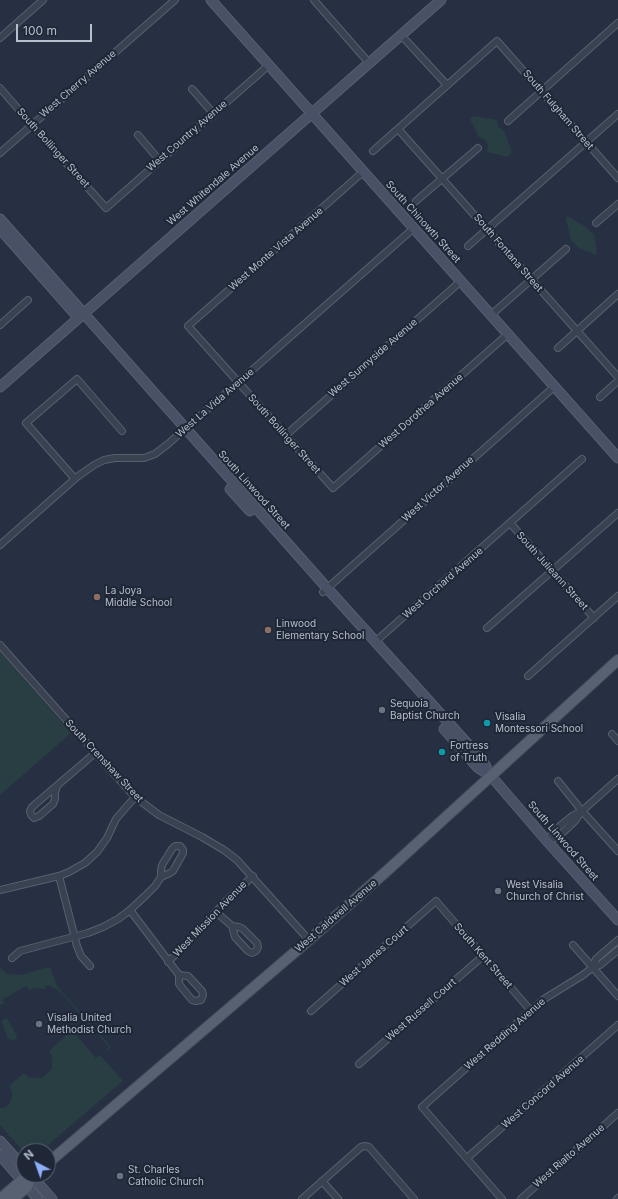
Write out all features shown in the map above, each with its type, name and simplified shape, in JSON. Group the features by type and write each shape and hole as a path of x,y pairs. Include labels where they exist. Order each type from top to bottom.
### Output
{"main road":[{"name":"West Caldwell Avenue","path":"56,1156 309,940 618,660"},
{"path":"0,1199 23,1183"},
{"path":"13,1199 26,1183"}],"street":[{"path":"0,38 43,0"},
{"name":"West Cherry Avenue","path":"0,153 175,0"},
{"name":"South Chinowth Street","path":"211,0 618,458"},
{"path":"314,0 369,63"},
{"name":"West Whitendale Avenue","path":"0,388 441,0"},
{"path":"508,121 618,24"},
{"path":"373,151 447,85 401,35"},
{"name":"South Fulgham Street","path":"447,85 497,41 618,178"},
{"name":"West Country Avenue","path":"106,208 269,65"},
{"name":"South Bollinger Street","path":"0,88 106,208"},
{"path":"192,89 213,113"},
{"path":"468,246 618,114"},
{"name":"South Fontana Street","path":"398,129 618,378"},
{"path":"138,135 160,161"},
{"path":"416,201 478,148"},
{"name":"West Monte Vista Avenue","path":"188,326 364,172"},
{"path":"596,223 618,204"},
{"name":"South Linwood Street","path":"0,219 81,316"},
{"name":"West La Vida Avenue","path":"0,545 87,469 104,460 115,458 144,458 155,454 414,228"},
{"name":"South Linwood Street","path":"0,229 282,538 346,618 478,767 491,776"},
{"path":"491,315 566,249"},
{"name":"West Sunnyside Avenue","path":"286,435 461,281"},
{"path":"558,348 618,294"},
{"path":"0,325 28,300"},
{"name":"South Bollinger Street","path":"188,326 333,488"},
{"name":"West Dorothea Avenue","path":"333,488 508,334"},
{"path":"74,480 26,423 77,379 122,431"},
{"path":"600,397 618,381"},
{"name":"West Victor Avenue","path":"325,590 555,386"},
{"name":"South Linwood Street","path":"183,431 241,501 375,642 482,762 491,776 618,920"},
{"name":"West Orchard Avenue","path":"375,642 582,459"},
{"path":"241,501 247,502 273,531 282,538"},
{"path":"487,628 618,512"},
{"name":"South Julieann Street","path":"510,523 594,618"},
{"path":"528,676 618,596"},
{"path":"346,618 370,640 375,642"},
{"name":"South Crenshaw Street","path":"0,645 135,797 159,815 202,837 224,850 237,860 309,940"},
{"path":"612,734 618,741"},
{"path":"57,786 53,804 39,816 34,818 30,815 32,807 95,753"},
{"path":"547,841 555,830 572,816 582,811 618,779"},
{"path":"558,781 582,811 618,851"},
{"path":"0,890 59,876 86,863 97,852 107,838 116,819 135,797"},
{"path":"12,958 20,951 75,937 103,927 130,910 155,886 161,877 173,871 183,853 180,846 175,846 172,848 165,859 161,870 161,877"},
{"path":"59,876 81,956 90,966"},
{"name":"West Mission Avenue","path":"168,962 253,876"},
{"name":"South Kent Street","path":"436,901 530,1011"},
{"name":"West James Court","path":"311,1011 436,901"},
{"path":"130,910 179,975 179,984 192,1000 201,1000 203,995 202,991 188,976 179,975"},
{"path":"216,912 232,926 243,929 257,943 258,947 256,951 252,953 248,951 235,937 232,926"},
{"name":"West Redding Avenue","path":"592,968 596,959 618,940"},
{"path":"573,945 618,996"},
{"name":"West Redding Avenue","path":"467,1158 422,1107 544,998 592,968 600,965 618,950"},
{"name":"West Russell Court","path":"359,1064 483,956"},
{"name":"West Concord Avenue","path":"467,1158 618,1025"},
{"name":"West Rialto Avenue","path":"520,1199 618,1113"},
{"path":"0,1141 16,1159"},
{"path":"302,1199 361,1147 365,1146 369,1147 414,1199"},
{"path":"0,1155 16,1168"},
{"path":"467,1158 502,1199"},
{"path":"322,1181 338,1199"},
{"path":"31,1183 38,1199"},
{"path":"34,1183 52,1199"}],"green space":[{"path":"473,116 497,120 498,126 504,131 512,152 508,157 487,152 488,145 486,141 479,137 470,119"},
{"path":"567,216 586,227 594,234 596,255 577,247 571,240 566,219"},
{"path":"0,651 71,733 0,795"},
{"path":"50,967 57,986 111,1047 107,1051 106,1050 109,1047 63,995 56,989 47,985 45,989 35,988 29,990 26,986 2,1000 5,1003 0,1005 0,968 8,974 20,975"},
{"path":"7,1018 17,1036 16,1039 11,1040 8,1038 2,1023 2,1020"},
{"path":"72,1030 96,1058 100,1055 123,1081 50,1143 16,1143 0,1125 0,1108 4,1108 10,1103 12,1093 9,1086 24,1073 28,1077 42,1078 52,1069 52,1055 49,1051"}],"place":[{"name":"La Joya Middle School","path":"97,597"},
{"name":"Linwood Elementary School","path":"268,630"},
{"name":"Sequoia Baptist Church","path":"382,710"},
{"name":"Visalia Montessori School","path":"487,723"},
{"name":"Fortress of Truth","path":"442,752"},
{"name":"West Visalia Church of Christ","path":"498,891"},
{"name":"Visalia United Methodist Church","path":"39,1024"},
{"name":"St. Charles Catholic Church","path":"120,1176"}]}
